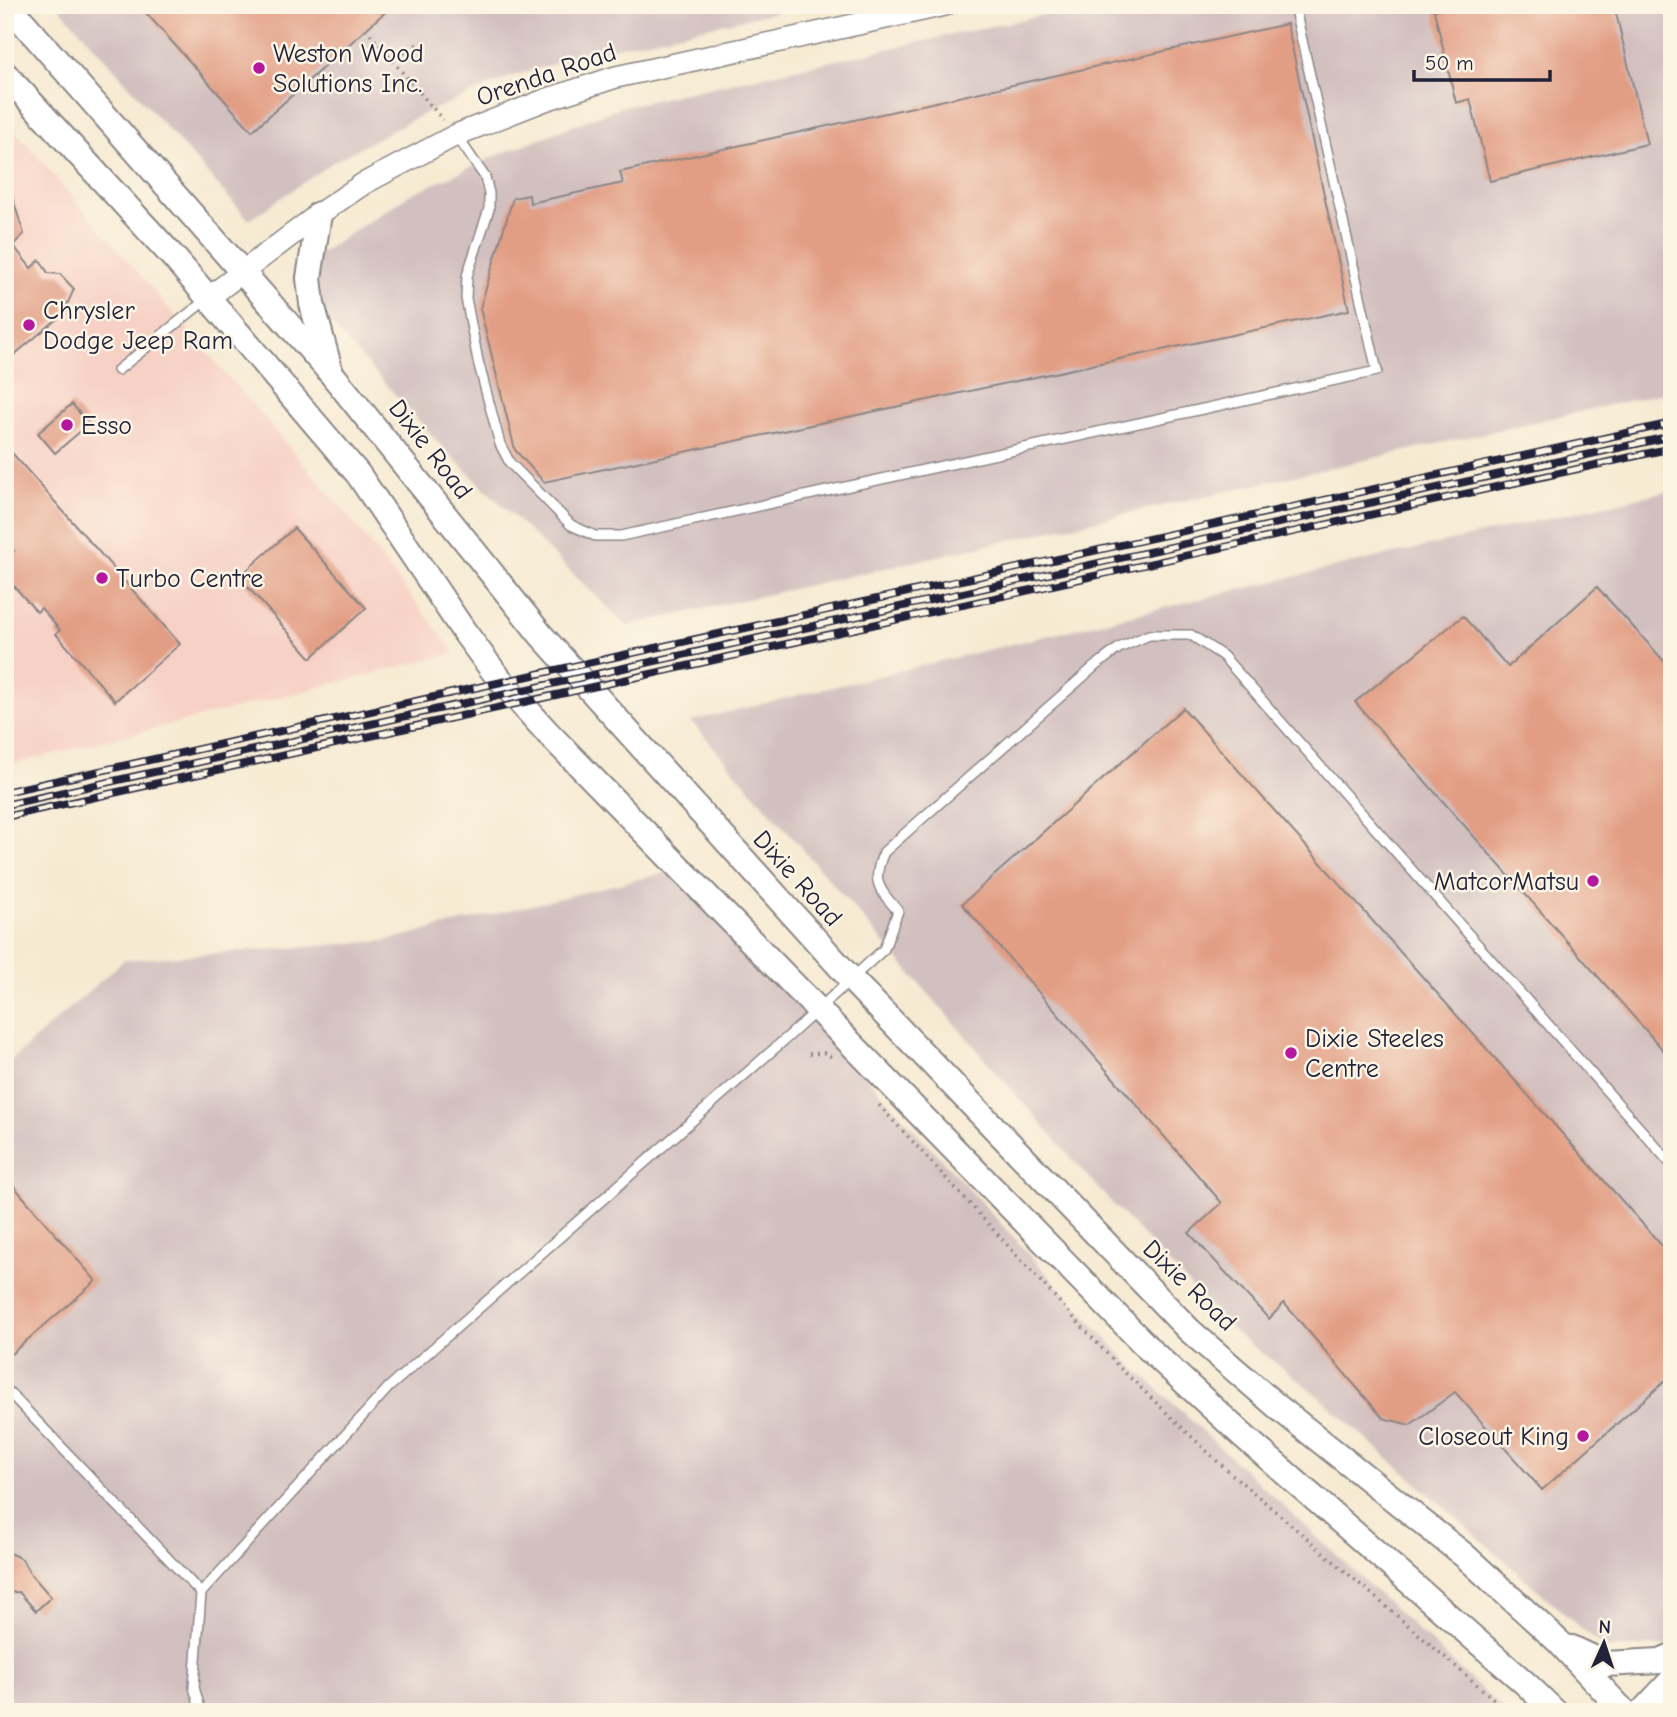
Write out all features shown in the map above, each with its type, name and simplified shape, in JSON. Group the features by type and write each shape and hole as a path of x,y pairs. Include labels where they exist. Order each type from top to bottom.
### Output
{"main road":[{"name":"Dixie Road","path":"8,5 331,373 541,635 851,979 1189,1330 1279,1408 1465,1556 1559,1642 1625,1712"},
{"path":"5,74 208,298 358,474 463,630 497,676 547,732 1150,1350 1555,1712"},
{"path":"319,214 309,278 312,304 331,373"},
{"path":"1559,1642 1606,1664 1661,1661 1672,1656"},
{"path":"1642,1712 1672,1680"},
{"path":"1526,1684 1533,1712"}],"street":[{"name":"Orenda Road","path":"208,298 363,184 456,135 545,100 616,77 945,5"}],"lane":[{"path":"456,135 485,177 489,193 489,209 467,276 466,298 500,444 510,463 571,525 595,536 621,536 1377,371 1294,5"},
{"path":"118,370 208,298"},
{"path":"201,1712 194,1687 201,1592 389,1387 790,1035 884,949 898,911 878,889 877,868 884,852 1119,648 1149,635 1191,635 1223,656 1672,1165"},
{"path":"5,1388 201,1592"}],"path":[{"path":"370,34 456,135"},
{"path":"392,61 419,43"},
{"path":"809,1054 824,1053 839,1062"},
{"path":"876,1102 1120,1368 1218,1462 1496,1701"}],"shaded area":[{"path":"57,5 808,5 590,53 513,76 423,114 333,162 249,220"},
{"path":"1089,5 1672,5 1672,391 627,626 447,452 294,283 293,271 409,195 500,154 621,107"},
{"path":"5,119 347,514 455,653 5,766"},
{"path":"1672,490 1672,1645 1605,1649 1304,1384 1235,1333 1095,1185 691,721 1271,582"},
{"path":"676,870 1127,1361 1506,1712 5,1712 5,1066 124,960 384,941"}],"building":[{"name":"Weston Wood Solutions Inc.","path":"139,5 393,5 252,131"},
{"path":"1452,5 1614,5 1647,144 1490,181 1470,99 1456,103 1434,10"},
{"path":"1287,24 1349,310 544,482 515,450 480,308 513,198 529,195 530,203 623,183 620,172"},
{"path":"8,184 24,234 13,245 31,268 40,260 48,273 60,274 74,289 63,314 14,355 5,344 5,185"},
{"path":"72,404 89,424 55,453 38,433"},
{"path":"5,445 180,644 115,701 56,634 60,630 41,608 37,612 5,576 5,559 14,551 5,541 5,518 11,513 5,506"},
{"path":"294,528 366,608 311,658 239,577"},
{"name":"MatcorMatsu","path":"1597,587 1672,670 1672,1060 1355,702 1463,616 1508,667"},
{"name":"Dixie Steeles Centre","path":"1183,708 1672,1257 1672,1375 1542,1490 1455,1392 1410,1425 1383,1418 1284,1303 1269,1319 1189,1233 1222,1203 962,904"},
{"path":"5,1176 96,1281 5,1359"},
{"path":"5,1551 22,1559 29,1572 51,1597 36,1611 19,1592 5,1593"}],"railway":[{"path":"5,792 1672,423"},
{"path":"5,805 1672,436"},
{"path":"5,817 1672,448"}],"place":[{"name":"Weston Wood Solutions Inc.","path":"259,68"},
{"name":"Chrysler Dodge Jeep Ram","path":"29,325"},
{"name":"Esso","path":"67,425"},
{"name":"Turbo Centre","path":"102,578"},
{"name":"MatcorMatsu","path":"1593,881"},
{"name":"Dixie Steeles Centre","path":"1291,1053"},
{"name":"Closeout King","path":"1583,1436"}]}
